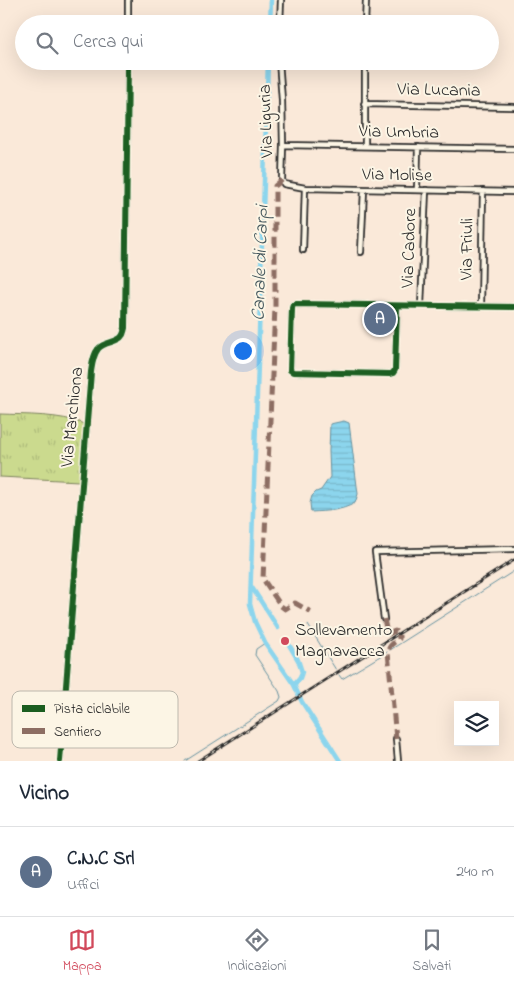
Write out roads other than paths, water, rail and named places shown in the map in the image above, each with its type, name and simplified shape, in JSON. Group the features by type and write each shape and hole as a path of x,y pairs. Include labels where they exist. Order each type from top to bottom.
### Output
{"street":[{"path":"128,0 128,15"},
{"path":"280,15 281,0"},
{"path":"365,15 366,0"},
{"name":"Via Marchiona","path":"66,691 91,372 98,349 107,342 117,340 122,336 125,328 128,70"},
{"name":"Via Liguria","path":"280,70 283,145 282,180"},
{"path":"365,70 365,146"},
{"name":"Via Lucania","path":"364,104 514,107"},
{"name":"Via Umbria","path":"283,145 514,149"},
{"path":"418,147 418,190"},
{"name":"Via Molise","path":"282,180 284,184 289,186 304,188 514,192"},
{"path":"303,250 304,188"},
{"path":"361,252 364,190"},
{"name":"Via Cadore","path":"422,306 426,190"},
{"name":"Via Friuli","path":"481,307 483,191"},
{"path":"397,306 394,373 293,372 290,370 292,308 296,304 514,307"},
{"path":"384,619 374,552 514,549"},
{"path":"396,739 398,761"},
{"name":"Via Marchiona","path":"60,761 61,748"}],"water":[{"path":"344,421 349,423 358,494 355,503 339,509 311,512 310,503 312,496 321,490 330,477 330,424"}],"waterway":[{"name":"Canale di Carpi","path":"270,15 271,0"},
{"name":"Canale di Carpi","path":"268,70 250,604 255,622 265,643 294,685 302,702 340,761"},
{"path":"390,650 514,571"},
{"name":"Canale di Carpi","path":"251,586 278,628"},
{"path":"308,625 336,670"},
{"path":"185,761 279,701 281,697 279,691 255,655 256,649 265,643"},
{"name":"Canale di Carpi","path":"288,643 298,660 302,672 294,685"},
{"path":"339,675 342,679 387,652"}],"railway":[{"path":"198,761 514,560"}],"place":[{"name":"C.N.C Srl","path":"380,319"},
{"name":"Sollevamento Magnavacca","path":"285,641"}]}
